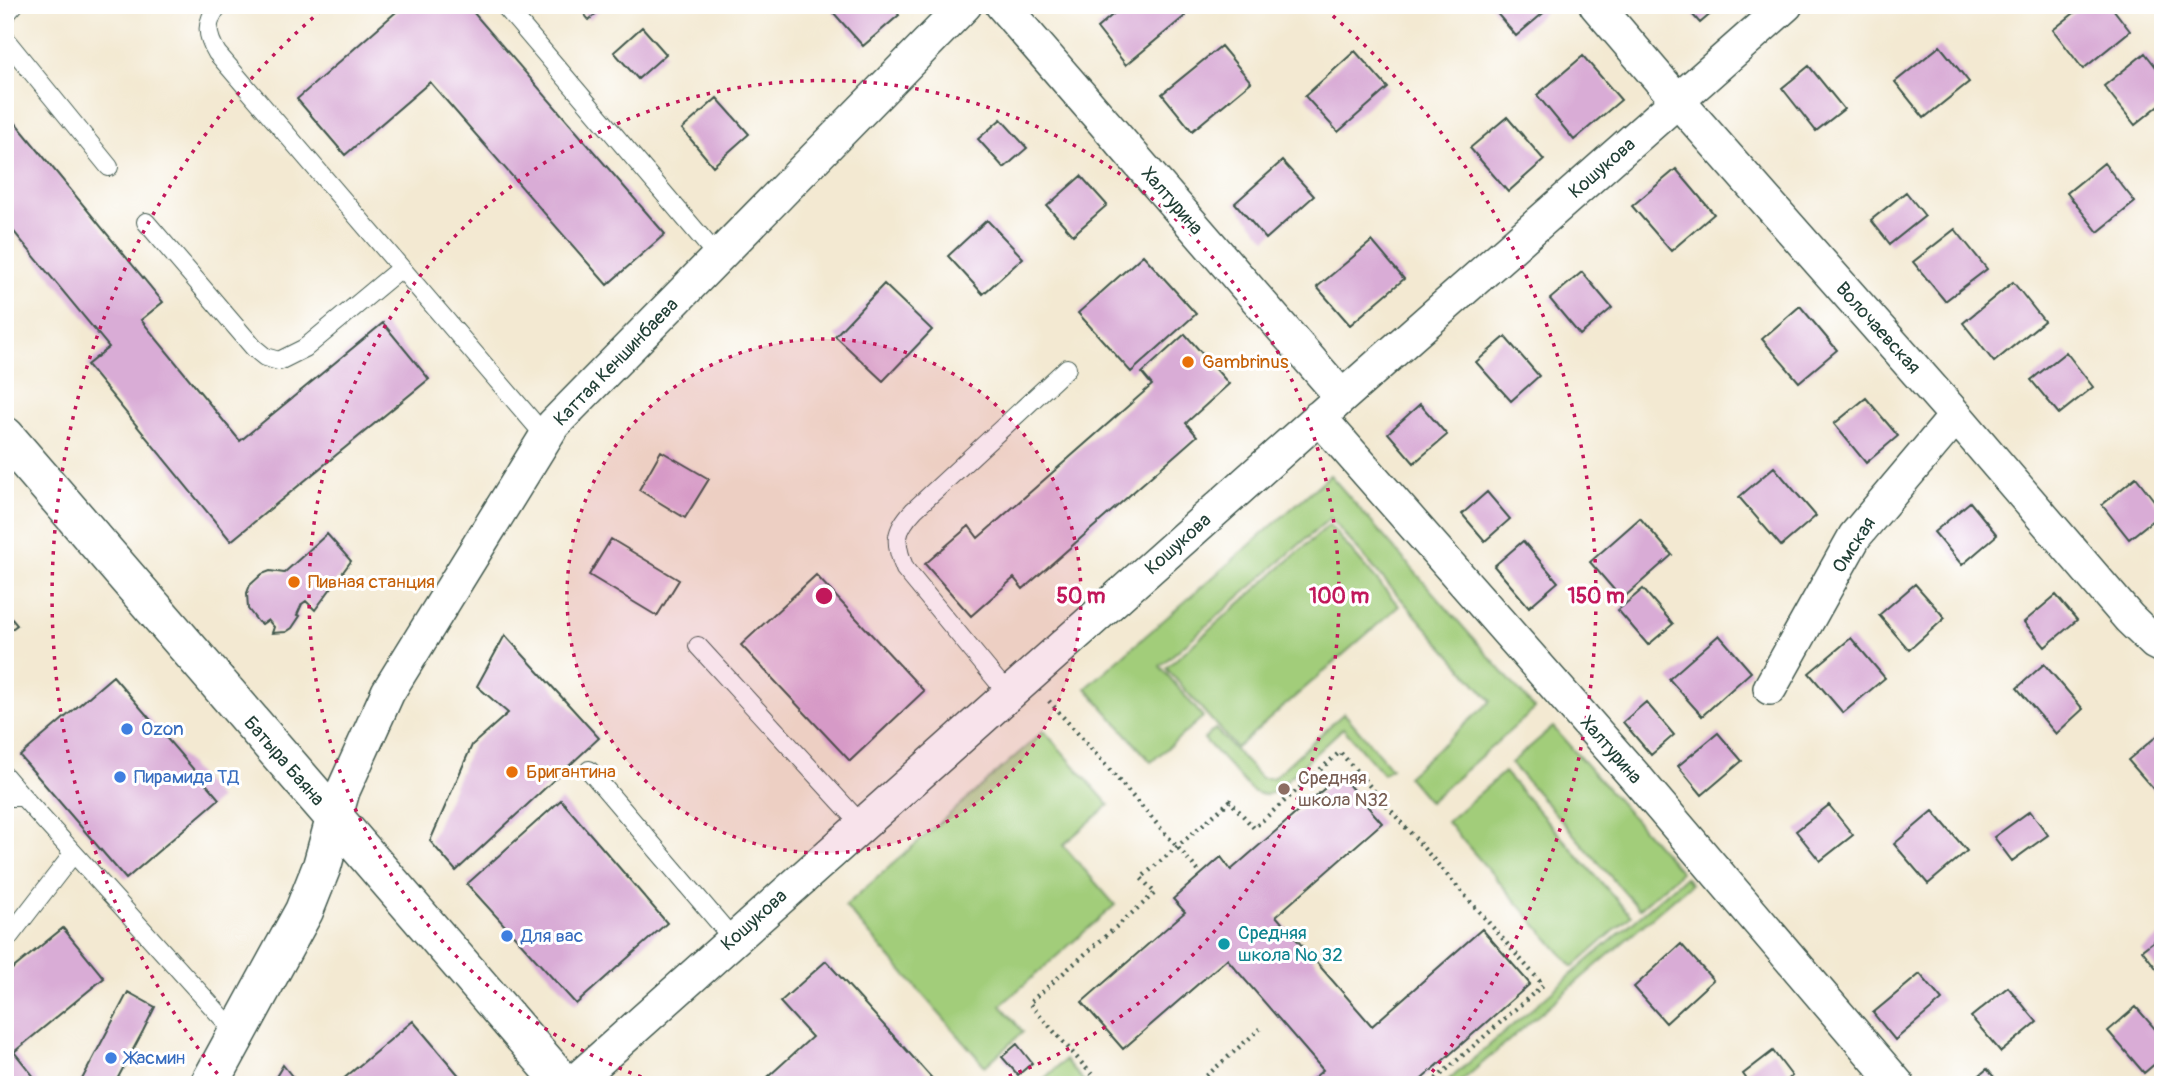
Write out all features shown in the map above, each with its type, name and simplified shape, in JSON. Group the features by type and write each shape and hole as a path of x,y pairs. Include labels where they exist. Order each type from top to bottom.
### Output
{"street":[{"name":"Каттая Кеншинбаева","path":"335,820 343,792 388,692 553,425 965,5"},
{"name":"Халтурина","path":"1002,5 1629,770 1898,1085"},
{"name":"Волочаевская","path":"1595,5 1956,416 2129,618 2155,643 2163,647"},
{"name":"Кошукова","path":"571,1085 861,824 1786,5"},
{"name":"Омская","path":"1770,688 1855,536 1956,416"},
{"name":"Батыра Баяна","path":"5,436 565,1085"},
{"path":"304,911 322,866 335,820"},
{"path":"209,1085 304,911 330,874 338,867 355,863 372,869 397,891"}],"lane":[{"path":"5,15 14,5"},
{"path":"219,5 209,19 208,30 209,41 216,53 546,437"},
{"path":"504,5 718,257"},
{"path":"5,39 108,167"},
{"path":"146,222 254,348 265,357 279,361 305,348 401,268"},
{"path":"1018,685 905,569 897,551 897,535 903,521 914,510 1067,368"},
{"path":"698,646 861,824"},
{"path":"589,770 733,939"},
{"path":"5,776 14,797 73,854 237,1034"},
{"path":"5,942 73,854"}],"path":[{"path":"1018,685 1201,874"},
{"path":"1101,1085 1029,1003 1155,893 1142,878 1230,801 1254,828 1340,752 1543,985 1429,1085"},
{"path":"1196,1085 1260,1029"}],"green space":[{"path":"1330,475 1535,709 1429,802 1407,776 1491,701 1330,518 1160,666 1203,717 1151,762 1086,688"},
{"path":"1329,525 1399,606 1236,748 1166,668"},
{"path":"1344,713 1391,768 1383,774 1343,728 1276,790 1270,794 1262,794 1252,791 1204,739 1215,729 1261,778 1273,778"},
{"path":"1553,727 1681,872 1639,909 1511,763"},
{"path":"1044,731 1109,805 1063,845 1115,905 1001,1005 1023,1032 985,1066 845,906"},
{"path":"1504,772 1631,916 1573,967 1447,822"},
{"path":"1685,877 1691,884 1457,1085 1443,1085"},
{"path":"1065,1060 1087,1085 1037,1085"}],"building":[{"path":"404,5 467,5 665,234 607,285 430,82 345,155 297,99"},
{"path":"577,5 605,5 589,20"},
{"path":"838,5 891,5 899,15 863,46 832,11"},
{"path":"1124,5 1176,5 1185,16 1126,65 1097,28"},
{"path":"1490,5 1545,5 1548,9 1516,36"},
{"path":"1684,5 1721,5 1700,23"},
{"path":"2084,5 2110,5 2130,31 2083,69 2053,30"},
{"path":"642,27 666,54 638,79 614,52"},
{"path":"1221,46 1251,82 1192,131 1162,94"},
{"path":"1940,46 1969,82 1924,118 1895,82"},
{"path":"1355,51 1388,88 1338,132 1305,96"},
{"path":"2145,53 2163,76 2163,102 2135,125 2104,86"},
{"path":"1583,56 1621,100 1574,140 1537,95"},
{"path":"1809,66 1844,109 1816,131 1782,88"},
{"path":"717,98 749,134 713,166 682,129"},
{"path":"5,110 163,302 141,320 240,441 383,323 429,379 231,541 87,365 109,347 5,221"},
{"path":"1507,117 1544,160 1508,192 1470,148"},
{"path":"1001,119 1027,148 1004,168 978,139"},
{"path":"1282,161 1314,196 1266,239 1235,203"},
{"path":"2104,163 2135,202 2098,232 2067,193"},
{"path":"1676,169 1714,214 1671,251 1632,206"},
{"path":"1081,176 1107,205 1073,235 1047,206"},
{"path":"1906,192 1925,216 1890,244 1871,220"},
{"path":"987,220 1023,258 983,294 948,256"},
{"path":"1955,229 1987,269 1945,301 1913,262"},
{"path":"1372,241 1404,279 1350,325 1317,287"},
{"path":"1143,255 1196,314 1131,372 1078,313"},
{"path":"1582,272 1612,308 1580,335 1550,299"},
{"path":"2013,282 2044,321 1994,362 1963,323"},
{"path":"884,284 932,330 883,381 835,336"},
{"path":"1800,306 1837,350 1799,382 1762,339"},
{"path":"1185,334 1229,384 1186,423 1197,436 1023,589 1014,578 971,616 925,564 969,526 978,538 1152,385 1142,373"},
{"path":"1505,337 1539,376 1511,401 1476,362"},
{"path":"2066,352 2093,387 2059,414 2031,380"},
{"path":"1866,398 1898,436 1866,463 1834,424"},
{"path":"1420,404 1447,435 1414,463 1388,433"},
{"path":"661,451 709,479 685,518 639,490"},
{"path":"1774,467 1816,516 1781,546 1739,497"},
{"path":"2136,477 2163,512 2129,539 2102,505"},
{"path":"1487,492 1510,519 1485,541 1462,514"},
{"path":"1970,502 1997,535 1962,565 1934,532"},
{"path":"1640,518 1672,555 1622,599 1590,562"},
{"name":"Пивная станция","path":"327,534 351,561 315,610 306,601 302,604 297,615 300,616 292,628 286,632 272,633 274,627 268,620 262,624 258,622 248,609 247,593 250,585 262,574 270,571 284,573"},
{"path":"611,539 679,580 657,616 589,575"},
{"path":"1523,541 1558,582 1529,607 1494,566"},
{"path":"816,575 924,691 850,761 741,645"},
{"path":"1915,584 1945,618 1909,650 1879,615"},
{"path":"1643,589 1673,624 1648,645 1618,610"},
{"path":"2056,595 2077,620 2045,647 2024,622"},
{"path":"5,611 17,625 5,634"},
{"name":"Бригантина","path":"505,635 599,738 456,871 430,841 472,745 508,713 477,686"},
{"path":"1719,635 1751,672 1702,716 1669,679"},
{"path":"1851,638 1885,678 1843,713 1809,673"},
{"path":"2044,664 2083,709 2056,734 2017,688"},
{"name":"Пирамида ТД","path":"113,676 219,799 126,879 20,756"},
{"path":"1646,702 1674,735 1651,755 1623,722"},
{"path":"2163,731 2163,796 2161,798 2128,760"},
{"path":"1718,733 1742,761 1702,795 1678,766"},
{"name":"Средняя школа № 32","path":"1340,775 1382,823 1276,916 1372,1026 1482,929 1530,984 1415,1085 1306,1085 1323,1070 1227,959 1123,1049 1082,1002 1185,912 1173,899 1221,857 1231,870"},
{"path":"561,800 667,923 576,1004 467,884"},
{"path":"1829,805 1853,835 1820,861 1796,831"},
{"path":"1933,811 1967,851 1928,884 1894,844"},
{"path":"2030,811 2048,835 2012,861 1994,837"},
{"path":"63,928 104,978 14,1052 39,1083 5,1085 5,975"},
{"path":"2163,934 2163,977 2142,950"},
{"path":"1681,944 1713,980 1666,1023 1634,987"},
{"path":"826,961 938,1085 759,1085 812,1037 780,1002"},
{"path":"1920,974 1942,1000 1895,1040 1873,1013"},
{"path":"2008,987 2037,1022 2001,1052 1971,1017"},
{"name":"Жасмин","path":"128,992 155,1007 143,1031 114,1085 79,1085"},
{"path":"2136,1007 2163,1038 2163,1057 2144,1073 2108,1031"},
{"path":"413,1021 462,1079 455,1085 336,1085"},
{"path":"1017,1044 1032,1063 1018,1075 1002,1057"},
{"path":"1773,1051 1792,1076 1782,1085 1751,1085 1743,1074"},
{"path":"283,1065 299,1085 271,1085"},
{"path":"1987,1069 2001,1085 1968,1085"}],"place":[{"name":"Gambrinus","path":"1188,362"},
{"name":"Пивная станция","path":"294,582"},
{"name":"Ozon","path":"127,729"},
{"name":"Бригантина","path":"512,772"},
{"name":"Пирамида ТД","path":"120,777"},
{"name":"Средняя школа N32","path":"1284,789"},
{"name":"Для вас","path":"507,936"},
{"name":"Средняя школа № 32","path":"1224,944"},
{"name":"Жасмин","path":"111,1058"}]}
